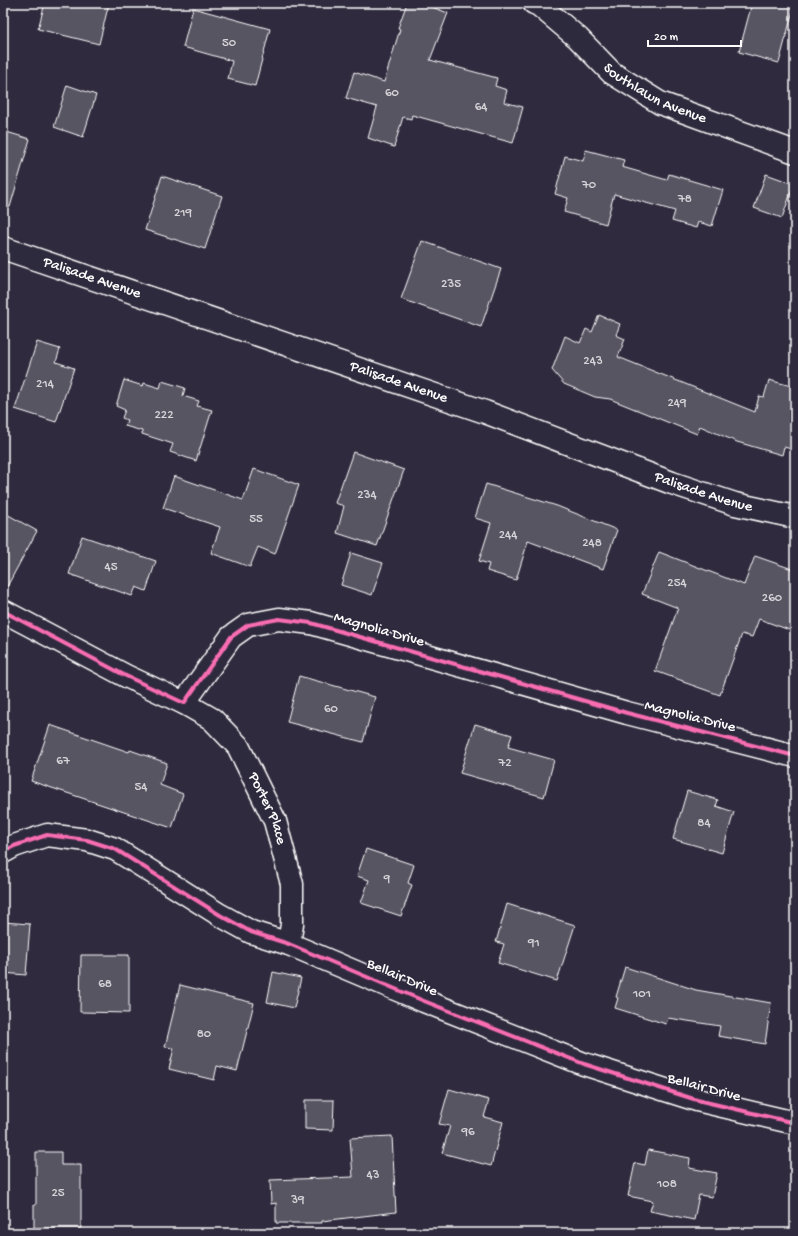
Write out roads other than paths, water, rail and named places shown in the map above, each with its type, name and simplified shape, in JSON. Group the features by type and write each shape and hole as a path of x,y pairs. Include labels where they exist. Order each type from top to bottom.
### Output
{"street":[{"name":"Southlawn Avenue","path":"534,3 540,5 578,38 612,73 660,103 795,152"},
{"name":"Palisade Avenue","path":"3,248 485,412 672,483 735,504 795,517"},
{"path":"3,611 126,676 184,703"},
{"name":"Magnolia Drive","path":"184,703 231,637 248,625 280,619 311,623 627,713 795,756"},
{"name":"Porter Place","path":"184,703 212,719 238,746 275,820 292,884 292,924 289,944"},
{"name":"Bellair Drive","path":"8,849 46,835 86,840 115,849 220,916 251,932 289,944 424,1001 584,1064 697,1100 795,1123"}]}
